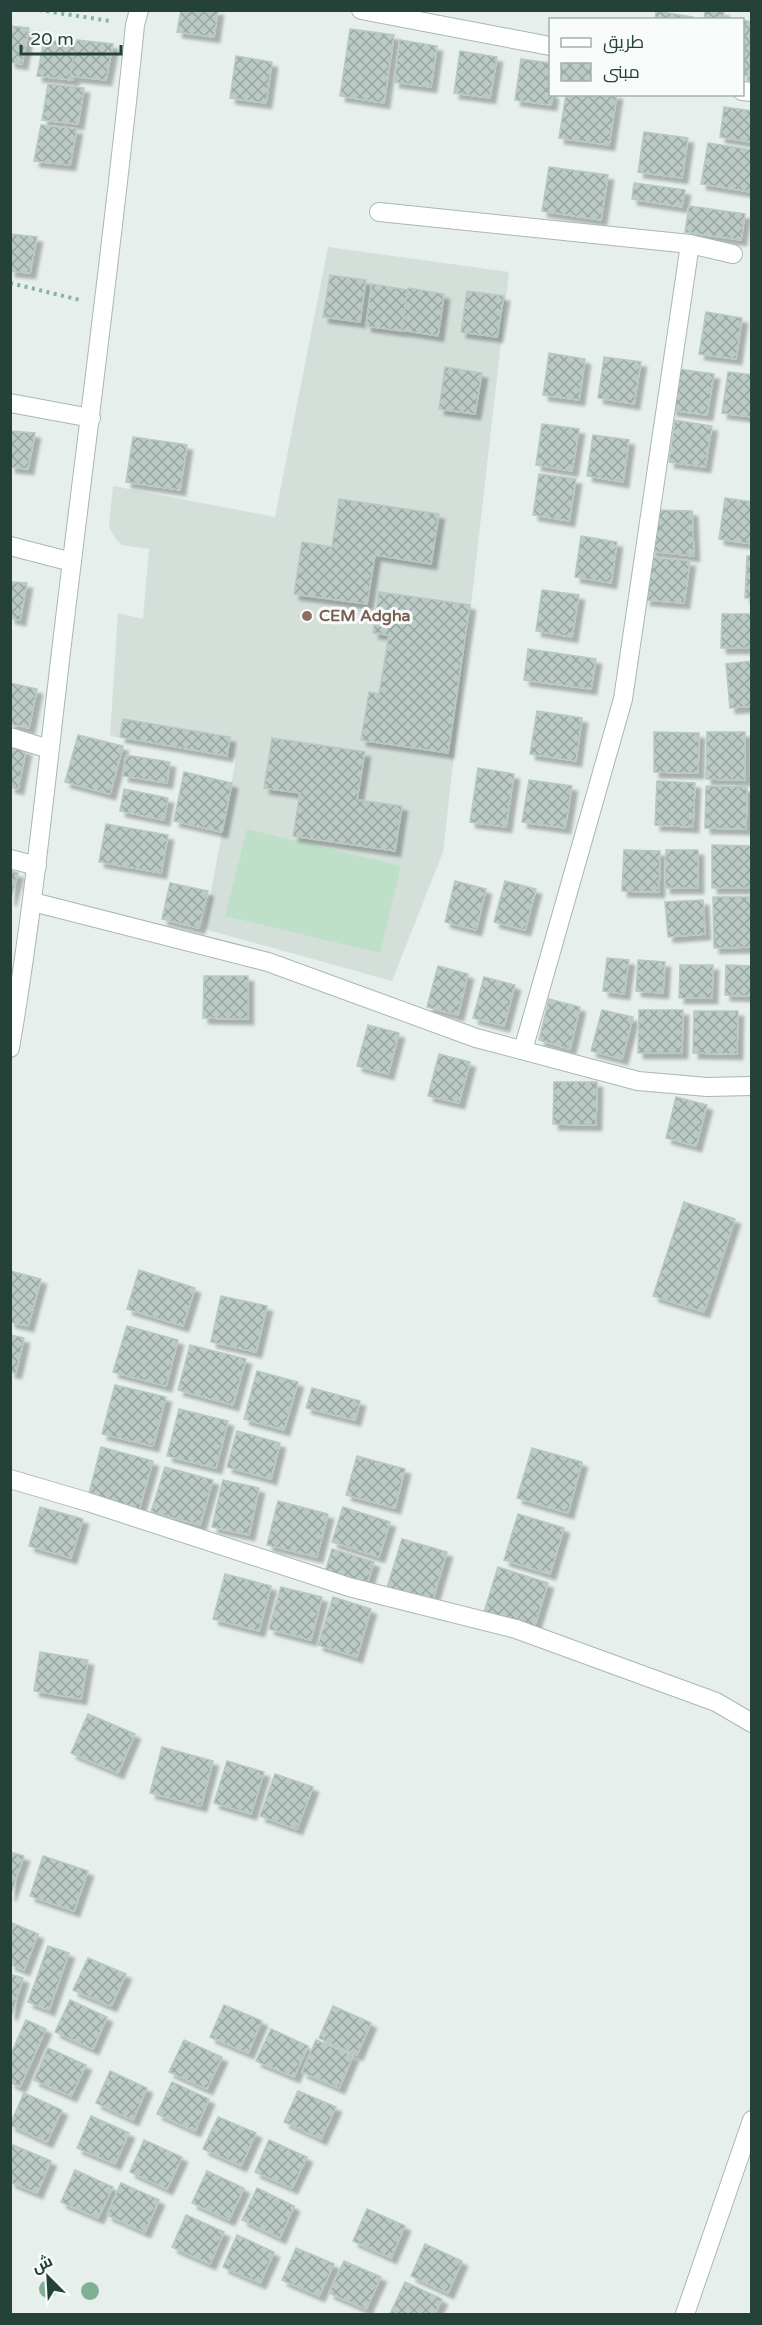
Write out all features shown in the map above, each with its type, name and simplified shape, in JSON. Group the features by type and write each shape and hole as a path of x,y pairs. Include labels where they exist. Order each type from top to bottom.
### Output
{"street":[{"path":"361,10 549,46"},
{"path":"10,1048 15,987 33,902 49,748 91,418 137,18"},
{"path":"379,212 690,244 732,254"},
{"path":"523,1050 623,699 690,244"},
{"path":"10,403 91,418"},
{"path":"10,546 72,561"},
{"path":"10,737 49,748"},
{"path":"10,859 37,866"},
{"path":"33,902 268,962 476,1038 638,1081 707,1087 752,1086"},
{"path":"10,1479 349,1587 516,1629 716,1702 752,1723"},
{"path":"685,2314 752,2120"}],"path":[{"path":"39,10 137,18"},
{"path":"10,284 103,306"}],"shaded area":[{"name":"CEM Adgha","path":"328,247 509,272 443,852 392,981 204,929 236,758 110,736 118,613 143,619 149,549 122,545 109,527 113,486 275,517"}],"green space":[{"path":"247,829 401,866 380,953 225,916"}],"building":[{"path":"181,10 218,10 214,37 177,32"},
{"path":"705,10 724,11 723,18 704,18"},
{"path":"656,11 693,17 693,18 655,18"},
{"path":"744,20 752,22 752,76 744,75"},
{"path":"10,26 29,28 22,64 10,62"},
{"path":"350,29 394,35 384,103 340,96"},
{"path":"44,40 79,44 73,80 37,76"},
{"path":"77,40 113,44 106,80 70,76"},
{"path":"400,40 437,46 431,87 394,82"},
{"path":"460,51 497,57 490,98 454,93"},
{"path":"236,56 272,62 266,103 230,98"},
{"path":"521,59 549,63 549,96 553,96 551,105 515,100"},
{"path":"48,84 84,88 78,124 42,120"},
{"path":"566,96 617,96 609,145 559,138"},
{"path":"724,107 752,111 752,142 720,137"},
{"path":"41,125 77,129 70,165 34,161"},
{"path":"644,132 688,138 682,178 638,172"},
{"path":"708,143 752,150 752,192 701,184"},
{"path":"549,167 608,175 601,220 542,211"},
{"path":"634,183 685,190 682,207 632,199"},
{"path":"689,206 745,214 741,240 685,232"},
{"path":"10,234 37,237 30,273 10,271"},
{"path":"330,275 366,280 360,322 323,317"},
{"path":"372,284 408,290 402,331 366,326"},
{"path":"408,288 444,294 438,336 401,330"},
{"path":"467,291 504,296 497,337 461,332"},
{"path":"706,312 742,318 736,359 699,354"},
{"path":"549,353 585,359 579,400 543,395"},
{"path":"604,357 641,362 634,404 598,398"},
{"path":"445,367 482,373 475,414 439,409"},
{"path":"677,369 714,374 707,415 671,410"},
{"path":"728,372 752,375 752,417 722,413"},
{"path":"675,420 712,426 705,467 669,462"},
{"path":"542,424 579,429 572,471 536,465"},
{"path":"10,431 35,433 28,469 10,467"},
{"path":"593,435 629,440 623,482 587,476"},
{"path":"133,437 187,445 180,490 126,482"},
{"path":"539,474 576,479 569,521 533,515"},
{"path":"725,498 752,502 752,544 719,539"},
{"path":"339,499 439,514 431,564 375,555 367,604 294,594 302,542 332,547"},
{"path":"654,510 692,511 694,556 650,551"},
{"path":"581,536 617,542 611,583 575,577"},
{"path":"747,556 752,556 752,598 745,598"},
{"path":"646,557 690,561 684,603 645,600"},
{"path":"10,582 27,583 20,620 10,618"},
{"path":"542,590 579,595 572,637 536,631"},
{"path":"379,592 470,605 448,753 361,740 369,692 379,694 389,635 373,633"},
{"path":"722,614 752,614 752,648 721,648"},
{"path":"528,649 596,659 591,689 524,680"},
{"path":"752,661 752,706 730,708 726,664"},
{"path":"10,683 37,689 29,728 10,724"},
{"path":"537,711 582,718 576,761 530,754"},
{"path":"123,719 230,737 227,756 120,737"},
{"path":"654,732 699,733 698,773 654,772"},
{"path":"707,732 745,732 745,780 706,779"},
{"path":"78,735 123,746 110,794 65,782"},
{"path":"272,738 365,752 357,800 402,806 395,851 293,836 300,793 264,788"},
{"path":"10,746 26,750 18,789 10,787"},
{"path":"126,755 170,762 167,783 123,776"},
{"path":"478,768 514,774 506,827 470,822"},
{"path":"184,772 232,783 222,832 174,821"},
{"path":"529,780 572,786 565,828 522,822"},
{"path":"657,781 695,783 693,827 655,825"},
{"path":"706,786 747,787 746,829 705,828"},
{"path":"124,789 168,798 164,820 120,811"},
{"path":"106,824 168,835 161,873 99,862"},
{"path":"712,845 752,846 752,888 712,888"},
{"path":"624,850 660,851 659,892 622,891"},
{"path":"666,850 698,850 698,888 665,888"},
{"path":"10,871 18,873 10,901"},
{"path":"455,881 486,889 476,930 445,922"},
{"path":"505,881 536,889 525,930 494,922"},
{"path":"170,883 208,891 199,928 162,919"},
{"path":"713,897 752,897 752,947 714,948"},
{"path":"703,900 705,934 668,937 665,902"},
{"path":"607,958 629,960 624,994 603,991"},
{"path":"638,960 665,962 663,993 636,991"},
{"path":"680,965 713,965 712,998 679,998"},
{"path":"726,965 752,966 752,996 725,995"},
{"path":"438,966 468,974 458,1015 427,1007"},
{"path":"204,976 248,976 248,1019 203,1018"},
{"path":"484,977 515,985 504,1026 473,1018"},
{"path":"549,999 580,1007 570,1049 539,1040"},
{"path":"602,1010 633,1017 622,1059 591,1051"},
{"path":"639,1010 683,1010 682,1053 638,1053"},
{"path":"694,1011 738,1011 737,1054 693,1053"},
{"path":"368,1025 399,1033 388,1074 357,1066"},
{"path":"439,1054 470,1062 459,1103 428,1096"},
{"path":"554,1082 597,1082 596,1125 553,1124"},
{"path":"676,1097 707,1105 696,1146 666,1138"},
{"path":"684,1202 735,1219 704,1312 653,1296"},
{"path":"139,1270 195,1288 183,1326 127,1309"},
{"path":"10,1271 41,1279 28,1326 10,1322"},
{"path":"221,1296 267,1306 256,1352 211,1342"},
{"path":"127,1326 178,1340 166,1386 113,1372"},
{"path":"10,1335 24,1338 16,1373 10,1372"},
{"path":"190,1345 246,1359 233,1405 178,1390"},
{"path":"257,1371 298,1382 284,1430 244,1419"},
{"path":"115,1385 166,1397 153,1446 102,1434"},
{"path":"312,1388 360,1401 355,1420 306,1408"},
{"path":"179,1409 228,1421 216,1468 167,1456"},
{"path":"237,1431 280,1443 271,1479 227,1467"},
{"path":"101,1447 153,1461 139,1510 88,1497"},
{"path":"532,1448 582,1462 568,1513 517,1498"},
{"path":"357,1456 405,1469 395,1508 346,1495"},
{"path":"165,1467 213,1480 200,1525 151,1512"},
{"path":"223,1480 259,1488 249,1535 212,1527"},
{"path":"278,1501 328,1514 317,1557 267,1545"},
{"path":"40,1507 83,1519 71,1558 29,1546"},
{"path":"343,1507 390,1522 379,1557 332,1542"},
{"path":"518,1514 564,1528 550,1574 504,1560"},
{"path":"402,1539 447,1552 431,1605 386,1591"},
{"path":"332,1549 374,1562 367,1584 325,1572"},
{"path":"498,1567 548,1583 534,1628 484,1612"},
{"path":"225,1574 271,1586 259,1631 213,1619"},
{"path":"281,1587 322,1597 311,1640 269,1629"},
{"path":"333,1597 371,1609 357,1657 318,1645"},
{"path":"40,1652 88,1660 81,1699 34,1691"},
{"path":"88,1714 135,1734 118,1773 71,1753"},
{"path":"162,1747 213,1761 201,1806 150,1793"},
{"path":"227,1761 264,1772 251,1814 214,1803"},
{"path":"275,1774 313,1787 297,1829 260,1816"},
{"path":"10,1852 24,1856 10,1896"},
{"path":"43,1856 88,1871 74,1911 30,1896"},
{"path":"12,1923 38,1934 24,1970 10,1964"},
{"path":"48,1946 69,1953 49,2010 28,2002"},
{"path":"88,1958 126,1974 111,2006 73,1990"},
{"path":"10,1974 23,1978 12,2014 10,2014"},
{"path":"70,2000 107,2017 93,2049 55,2032"},
{"path":"224,2005 262,2021 248,2053 210,2037"},
{"path":"333,2006 371,2023 357,2055 319,2038"},
{"path":"26,2020 46,2029 20,2087 10,2082 10,2056"},
{"path":"271,2029 308,2046 294,2077 256,2061"},
{"path":"184,2040 222,2057 207,2089 169,2072"},
{"path":"316,2040 353,2056 339,2088 302,2072"},
{"path":"48,2048 86,2065 71,2096 34,2080"},
{"path":"110,2071 147,2088 133,2120 96,2103"},
{"path":"172,2082 209,2099 195,2131 157,2114"},
{"path":"298,2091 336,2107 321,2139 284,2122"},
{"path":"24,2093 62,2110 47,2142 10,2125"},
{"path":"91,2116 129,2133 115,2164 77,2148"},
{"path":"218,2117 256,2133 241,2166 203,2149"},
{"path":"144,2140 182,2157 167,2189 130,2172"},
{"path":"269,2140 307,2157 292,2188 255,2172"},
{"path":"13,2145 51,2161 37,2193 10,2182 10,2151"},
{"path":"75,2170 113,2187 98,2218 61,2202"},
{"path":"207,2171 244,2188 229,2220 192,2203"},
{"path":"121,2183 159,2200 145,2232 107,2215"},
{"path":"257,2188 294,2206 280,2238 242,2220"},
{"path":"367,2209 405,2226 391,2258 353,2241"},
{"path":"186,2215 224,2232 210,2264 172,2247"},
{"path":"237,2235 274,2252 260,2283 223,2267"},
{"path":"425,2244 462,2261 448,2293 411,2276"},
{"path":"296,2248 334,2264 319,2296 282,2280"},
{"path":"344,2261 381,2277 366,2309 329,2293"},
{"path":"405,2282 442,2299 435,2314 390,2314"}],"place":[{"name":"CEM Adgha","path":"307,616"}]}
